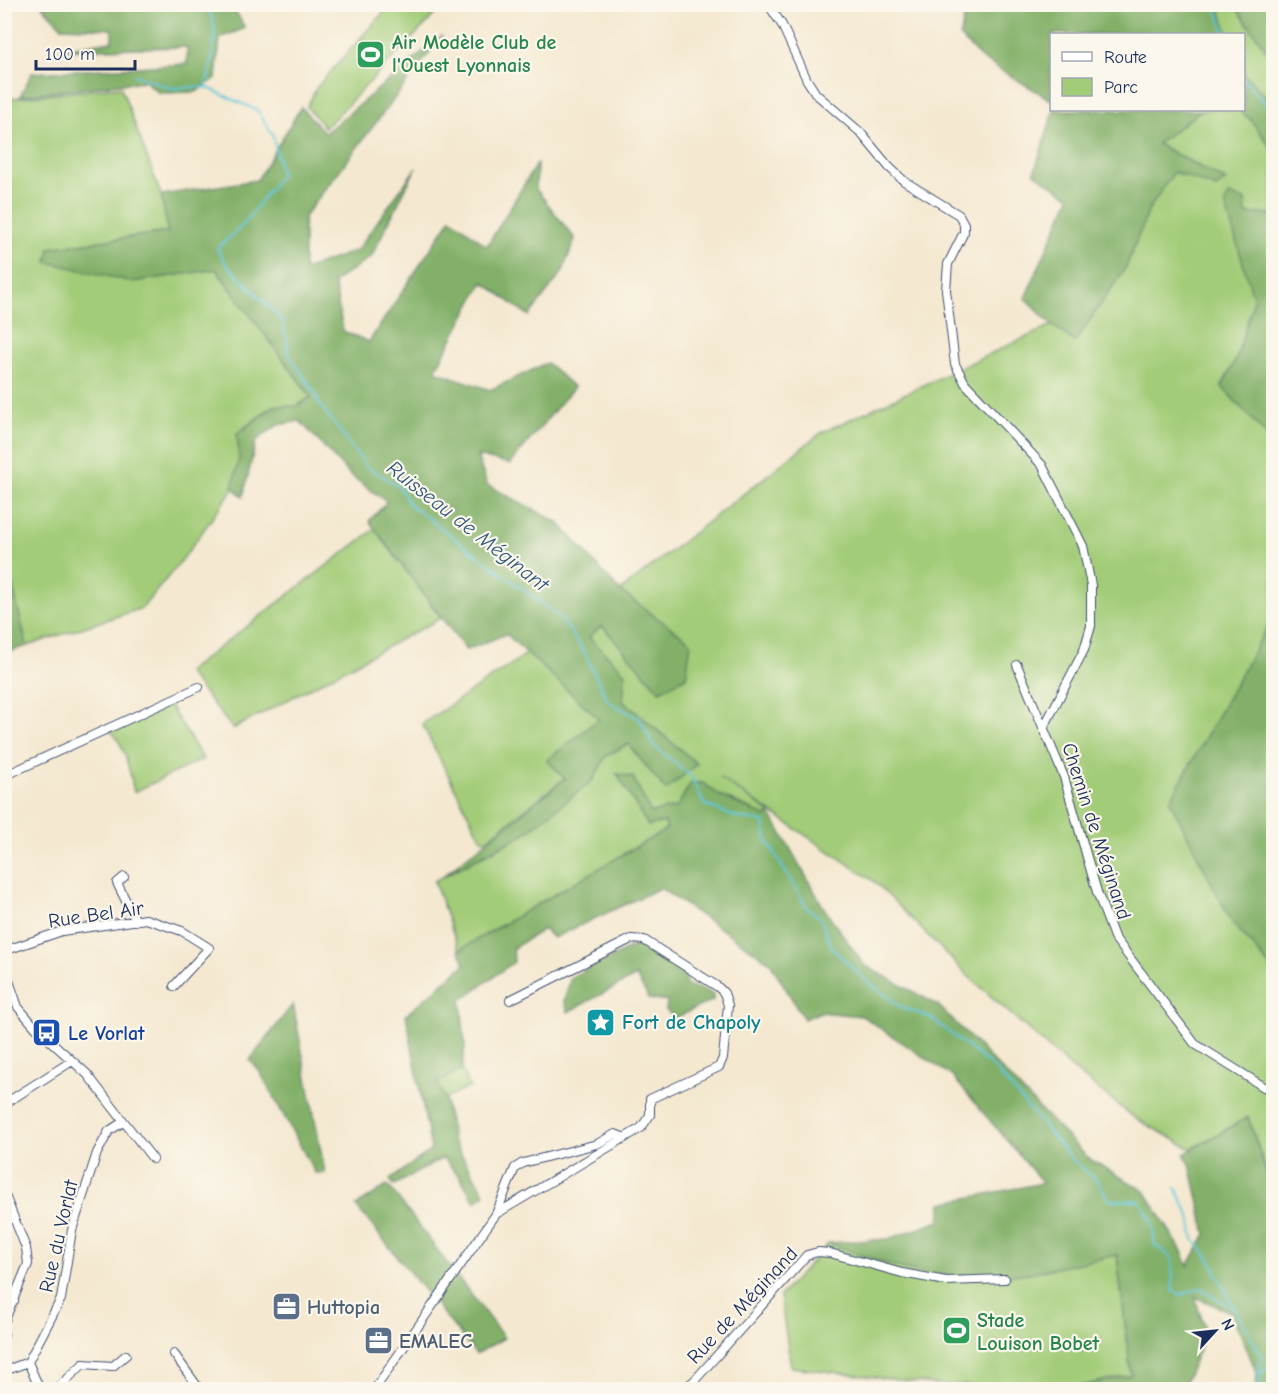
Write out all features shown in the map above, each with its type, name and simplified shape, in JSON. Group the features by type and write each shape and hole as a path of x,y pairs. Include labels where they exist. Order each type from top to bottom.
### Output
{"street":[{"name":"Chemin de Méginand","path":"768,4 782,25 816,94 860,132 889,167 904,181 958,215 964,224 964,232 948,264 946,290 955,364 965,383 1042,465 1083,546 1091,585 1091,626 1084,650 1044,727"},
{"name":"Chemin de Méginand","path":"1017,665 1064,777 1094,881 1114,937 1195,1044 1273,1090"},
{"path":"4,776 199,687"},
{"path":"124,877 117,883 136,921"},
{"name":"Rue Bel Air","path":"4,951 62,931 146,920 161,922 208,948 174,986"},
{"path":"496,1214 625,1138 646,1123 650,1099 719,1067 723,1058 728,1005 724,993 718,987 644,940 631,939 510,1000"},
{"path":"4,966 18,1007 36,1028 87,1074 153,1159"},
{"path":"4,1111 9,1101 72,1060"},
{"name":"Rue du Vorlat","path":"28,1362 61,1299 72,1230 97,1153 109,1131 123,1122"},
{"path":"374,1389 496,1214 515,1168 523,1163 597,1144 615,1134 625,1138"},
{"path":"4,1193 26,1248 28,1264 4,1322"},
{"name":"Rue de Méginand","path":"682,1389 694,1381 807,1255 830,1253 902,1273 946,1281 1005,1279"},
{"path":"4,1299 14,1300"},
{"path":"174,1354 200,1389"},
{"path":"56,1389 83,1364 113,1366 126,1355"},
{"path":"4,1371 28,1362 40,1389"}],"green space":[{"path":"967,4 1218,5 1228,33 1050,33 1050,99 982,59 960,37"},
{"path":"41,5 232,5 245,28 220,38 216,78 196,92 159,93 145,81 20,96 32,73 187,64 187,47 57,50 112,41 112,29 62,27"},
{"name":"Air Modèle Club de l'Ouest Lyonnais","path":"390,5 442,5 325,128 307,107 317,87"},
{"path":"1218,5 1234,5 1273,59 1273,103 1245,76 1245,33 1228,33"},
{"path":"1234,5 1273,5 1273,59"},
{"path":"442,36 304,217 304,270 357,250 416,168 371,257 334,282 343,331 369,342 451,218 487,246 537,163 536,189 575,239 562,273 529,316 483,282 435,371 490,390 547,363 574,387 510,464 477,456 487,485 558,522 620,591 691,642 686,677 660,691 602,626 589,637 625,673 623,701 697,764 666,790 628,744 606,756 593,780 523,835 444,875 565,779 547,760 599,719 506,634 466,650 369,521 387,502 350,475 300,421 278,425 256,441 243,497 232,487 239,459 237,434 274,406 297,406 311,397 216,269 132,282 47,262 50,248 168,232 161,195 257,180 301,107 325,133"},
{"path":"1245,76 1273,103 1273,150 1251,120 1240,111 1245,111"},
{"path":"121,87 161,195 168,232 50,248 132,282 216,269 311,397 297,406 273,406 237,433 239,459 233,489 182,560 142,608 27,646 4,552 4,99"},
{"path":"1054,111 1200,111 1157,144 1226,181 1216,188 1174,172 1149,209 1126,267 1075,342 1052,325 1025,298 1070,197 1034,173"},
{"path":"1200,111 1240,111 1251,120 1273,150 1273,214 1246,214 1229,195 1254,300 1236,359 1222,386 1273,442 1273,617 1170,801 1230,919 1273,970 1273,1178 1268,1175 1248,1117 1191,1149 1135,1118 1069,1066 966,974 875,882 720,778 770,813 767,817 721,796 703,783 691,783 677,807 651,813 633,778 617,774 648,825 665,822 667,829 459,950 434,881 523,835 593,780 606,756 628,744 666,790 697,764 623,701 625,673 588,637 602,625 660,691 690,642 620,591 821,433 1052,325 1075,342 1126,267 1149,209 1174,171 1216,188 1225,180 1157,144"},
{"path":"1228,195 1245,200 1246,214 1273,214 1273,442 1222,387 1236,359 1254,300 1225,204"},
{"path":"375,529 441,618 233,729 187,672"},
{"path":"4,552 27,646 5,653 4,653"},
{"path":"1273,617 1273,970 1230,919 1170,801"},
{"path":"528,653 600,719 547,760 565,778 486,840 481,839 422,724"},
{"path":"171,701 170,706 203,759 134,792 123,749 108,729"},
{"path":"617,774 633,777 651,813 677,807 691,783 703,783 721,796 767,817 770,813 824,908 864,965 938,1005 1088,1158 1145,1191 1182,1251 1188,1266 1206,1234 1190,1164 1184,1154 1248,1117 1267,1175 1273,1178 1274,1343 1270,1344 1273,1346 1273,1380 1269,1389 1256,1389 1257,1373 1231,1312 1195,1297 1206,1333 1182,1389 1076,1389 1131,1375 1117,1255 1031,1273 966,1278 929,1274 900,1267 829,1243 888,1239 940,1221 942,1203 1043,1183 952,1076 862,1016 820,1012 804,1019 770,962 660,888 553,938 544,929 513,948 514,962 461,1000 465,1046 462,1070 437,1082 445,1099 453,1141 485,1194 475,1202 460,1177 443,1158 394,1185 390,1180 431,1150 406,1015 465,964 459,950 667,829 665,822 648,826"},
{"path":"638,944 645,945 686,975 685,984 713,994 713,1000 675,1018 666,1010 667,1001 649,999 636,976 568,1012 564,1001 571,977"},
{"path":"293,1004 325,1173 315,1173 260,1072 250,1060"},
{"path":"462,1070 470,1087 445,1099 437,1082"},
{"path":"388,1185 504,1338 476,1354 356,1206"},
{"name":"Stade Louison Bobet","path":"829,1243 900,1267 929,1274 964,1277 1031,1272 1117,1255 1131,1375 1077,1387 941,1385 791,1367 780,1296"}],"waterway":[{"name":"Ruisseau de Méginant","path":"206,4 211,13 215,34 206,87 258,111 273,136 281,174 243,225 217,248 226,264 283,321 289,355 315,393 320,405 366,466 399,487 409,504 561,618 584,652 608,701 640,719 654,746 691,776 704,804 735,817 764,822 767,841 808,909 820,917 832,948 862,977 899,1006 931,1018 994,1068 1073,1160 1098,1181 1109,1200 1140,1201 1152,1221 1155,1245 1172,1258 1173,1291 1180,1295 1200,1288 1236,1310 1262,1357 1259,1376"},
{"path":"1215,4 1226,33"},
{"path":"135,75 171,88 206,87"},
{"path":"1245,80 1274,113"},
{"path":"1176,1188 1190,1216 1194,1240 1209,1258 1234,1307"},
{"name":"Ruisseau de Méginant","path":"1260,1390 1259,1376 1274,1359"}],"place":[{"name":"Air Modèle Club de l'Ouest Lyonnais","path":"371,54"},
{"name":"Fort de Chapoly","path":"601,1022"},
{"name":"Le Vorlat","path":"47,1033"},
{"name":"Huttopia","path":"286,1307"},
{"name":"Stade Louison Bobet","path":"956,1331"},
{"name":"EMALEC","path":"378,1341"}]}
